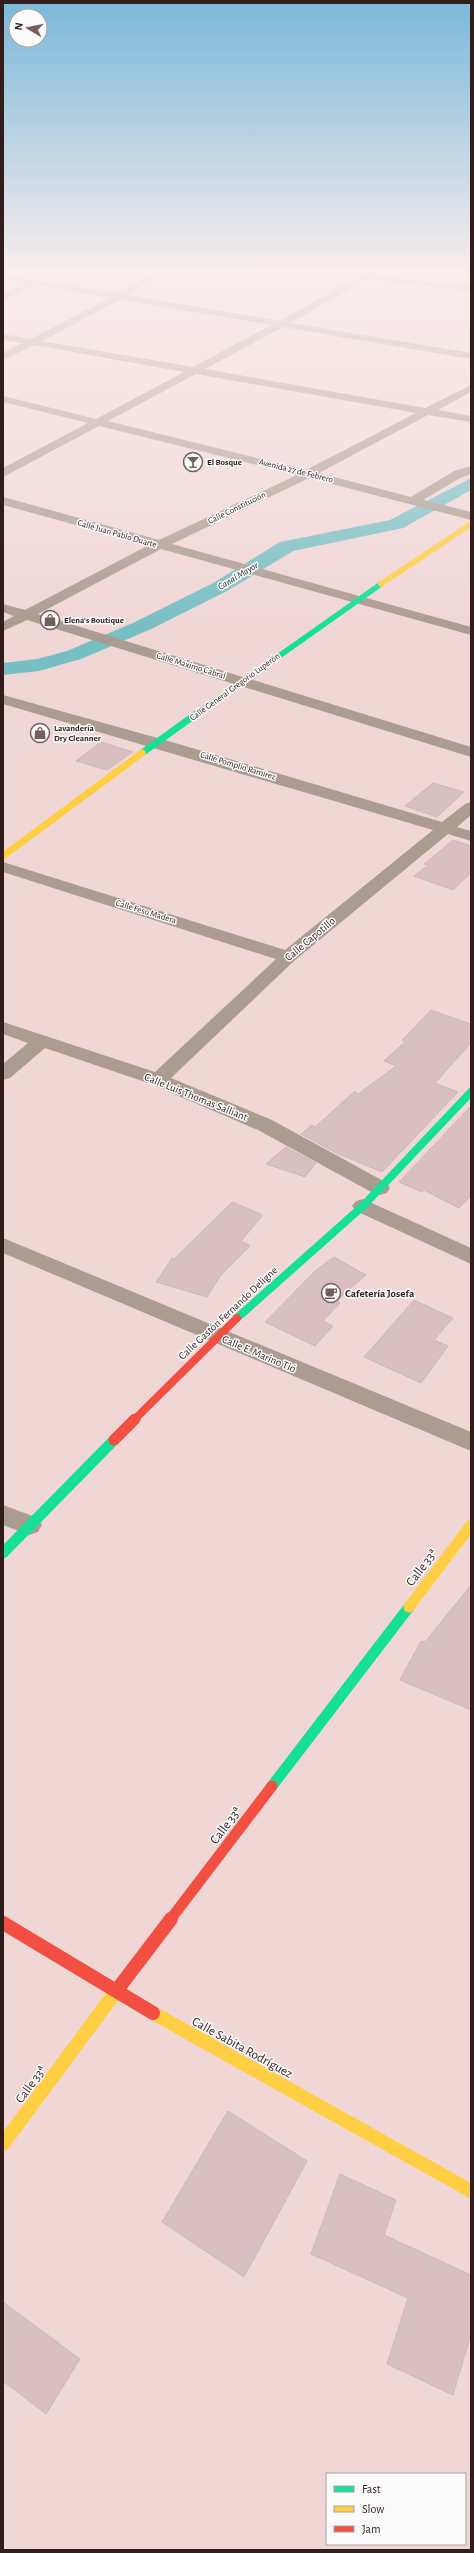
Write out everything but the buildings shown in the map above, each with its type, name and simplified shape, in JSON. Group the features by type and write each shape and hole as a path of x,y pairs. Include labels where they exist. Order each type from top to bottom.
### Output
{"street":[{"path":"3,474 100,423 158,390"},
{"path":"308,390 471,420"},
{"name":"Calle Constitución","path":"3,627 159,545 308,474 467,390"},
{"name":"Avenida 27 de Febrero","path":"3,399 308,474 471,516"},
{"path":"416,502 458,474 471,470"},
{"name":"Calle Juan Pablo Duarte","path":"3,501 358,599"},
{"name":"Calle General Gregorio Luperón","path":"3,856 160,743 241,681 358,599 471,524"},
{"path":"358,599 471,631"},
{"name":"Calle Máximo Cabral","path":"3,608 471,752"},
{"name":"Calle Pomplio Ramírez","path":"3,699 160,743 471,836"},
{"name":"Calle Capotillo","path":"158,1080 288,957 471,807"},
{"name":"Calle Feso Madera","path":"3,867 288,957"},
{"name":"Calle Luis Thomas Salliant","path":"3,1028 158,1080 265,1126 380,1188"},
{"path":"3,1074 41,1042"},
{"name":"Calle Gastón Fernando Deligne","path":"3,1553 217,1336 363,1206 471,1092"},
{"path":"363,1206 471,1257"},
{"name":"Calle E. Marino Tió","path":"3,1245 471,1442"},
{"path":"3,1515 29,1525"},
{"name":"Calle 33ª","path":"3,2144 115,1992 471,1525"},
{"name":"Calle Sabita Rodríguez","path":"3,1924 115,1992 471,2191"}],"waterway":[{"name":"Canal Mayor","path":"3,669 39,665 74,655 142,626 220,587 287,546 396,524 471,483"}],"traffic: fast":[{"path":"142,753 241,681 381,584"},
{"path":"237,1318 363,1206 471,1092"},
{"path":"3,1553 114,1440"},
{"path":"272,1786 409,1607"}],"traffic: slow":[{"path":"381,584 471,524"},
{"path":"3,856 142,753"},
{"path":"409,1607 471,1525"},
{"path":"3,2144 117,1990"},
{"path":"153,2013 471,2191"}],"traffic: jam":[{"path":"114,1440 237,1318"},
{"path":"117,1990 272,1786"},
{"path":"3,1923 153,2013"}],"place":[{"name":"El Bosque","path":"193,462"},
{"name":"Elena's Boutique","path":"50,620"},
{"name":"Lavandería Dry Cleanner","path":"40,733"},
{"name":"Cafetería Josefa","path":"331,1293"}]}
